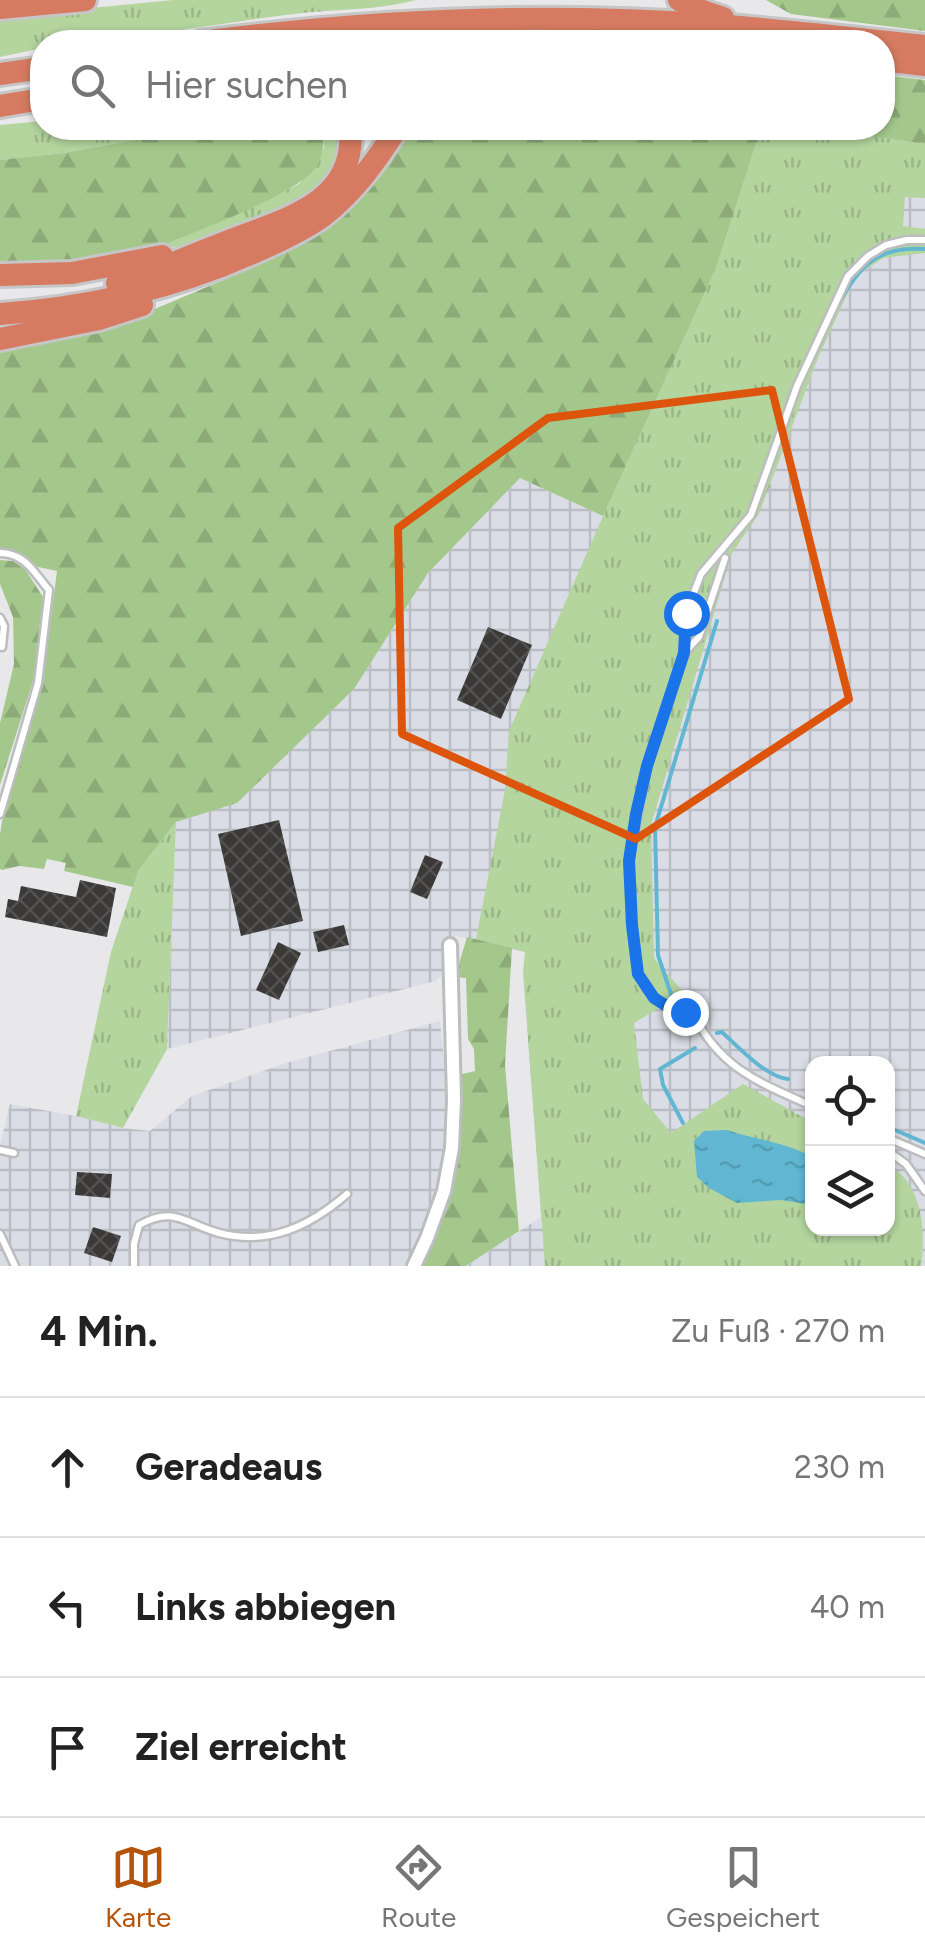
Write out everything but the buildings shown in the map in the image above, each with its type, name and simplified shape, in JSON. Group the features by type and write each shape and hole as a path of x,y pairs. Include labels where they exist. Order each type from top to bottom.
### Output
{"highway":[{"path":"0,8 86,0"},
{"path":"477,30 502,14 537,0"},
{"path":"678,0 765,29"},
{"path":"488,30 622,20 774,30"},
{"path":"310,30 397,30"},
{"path":"895,43 925,46"},
{"path":"895,62 925,65"},
{"path":"0,74 30,70"},
{"path":"0,106 30,100"},
{"path":"0,314 106,300 165,285 327,194 344,170 350,140"},
{"path":"0,300 60,295 278,242 320,218 356,184 389,140"},
{"path":"0,276 72,273 225,254"},
{"path":"0,339 128,310 186,287 225,254"}],"street":[{"path":"414,1266 444,1191 452,1148 450,945"}],"lane":[{"path":"805,1103 739,1070 711,1044 693,1013 661,1004 647,990 638,974 630,893 632,838 647,766 684,653 686,613 701,574 750,515 797,386 843,284 854,268 877,250 897,242 925,240"},
{"path":"0,553 13,554 27,563 49,590 38,683 0,814"},
{"path":"684,653 699,637 725,558"},
{"path":"0,618 4,626 2,647"},
{"path":"895,1141 925,1154"},
{"path":"0,1150 14,1153"},
{"path":"895,1156 925,1190"},
{"path":"134,1266 139,1225 157,1215 178,1218 220,1234 256,1237 297,1229 328,1211 347,1194"},
{"path":"0,1234 15,1266"}],"highlighted area":[{"path":"772,390 849,699 636,839 402,734 398,528 548,418"}],"shaded area":[{"path":"757,140 895,140 925,144 925,1266 466,1266 541,1217 523,971 526,952 456,936 445,971 436,981 167,1049 176,822 237,802 354,689 428,573 520,478 603,516 716,268"},
{"path":"440,1021 448,1097 446,1148 438,1190 408,1266 0,1266 0,1145 10,1104 150,1131 192,1096 286,1063"}],"green space":[{"path":"173,0 416,0 177,30 30,30 30,51 0,57 0,17"},
{"path":"766,0 925,0 925,31 791,14"},
{"path":"895,76 925,80 925,144 895,140"},
{"path":"30,122 30,140 135,140 0,160 0,125"},
{"path":"135,140 323,140 317,166 290,188 163,245 103,259 0,268 0,160"},
{"path":"324,140 340,140 332,175 299,204 212,237 146,250 299,184 324,148"},
{"path":"401,140 757,140 716,268 603,516 520,478 428,573 354,689 237,803 176,822 138,871 133,887 64,871 66,863 47,859 44,869 0,869 4,810 43,680 57,571 38,567 14,550 0,550 0,349 131,319 228,278 286,248 376,175"},
{"path":"757,140 895,140 925,144 925,198 905,197 903,226 925,229 925,253 883,258 855,277 818,358 759,514 732,553 651,825 654,958 684,993 634,1023 643,1099 671,1133 743,1084 805,1118 805,1236 895,1236 895,1170 912,1189 920,1210 921,1266 545,1266 523,971 525,952 476,939 505,790 509,731 716,268"},
{"path":"0,560 13,561 25,569 43,597 34,678 0,785 0,723 14,664 13,617 0,584"},
{"path":"176,822 167,1049 123,1128 76,1116 111,952 138,871"},
{"path":"467,937 512,948 505,1065 519,1231 466,1266 422,1266 453,1173 459,1125 458,1075 475,1071 474,1049 468,1039 466,978 455,977"}],"water":[{"path":"727,1130 805,1154 805,1204 781,1200 737,1203 709,1188 697,1177 694,1141 704,1131"}],"waterway":[{"path":"842,298 857,275 875,259 897,250 925,249"},
{"path":"672,997 658,955 655,827 717,621"},
{"path":"679,1020 684,1033"},
{"path":"717,1033 722,1032 762,1067 788,1079"},
{"path":"683,1123 663,1085 660,1069 695,1048"},
{"path":"895,1130 925,1143"}],"route":[{"path":"685,1012 661,1004 638,974 629,861 647,766 684,653 686,613"}]}
